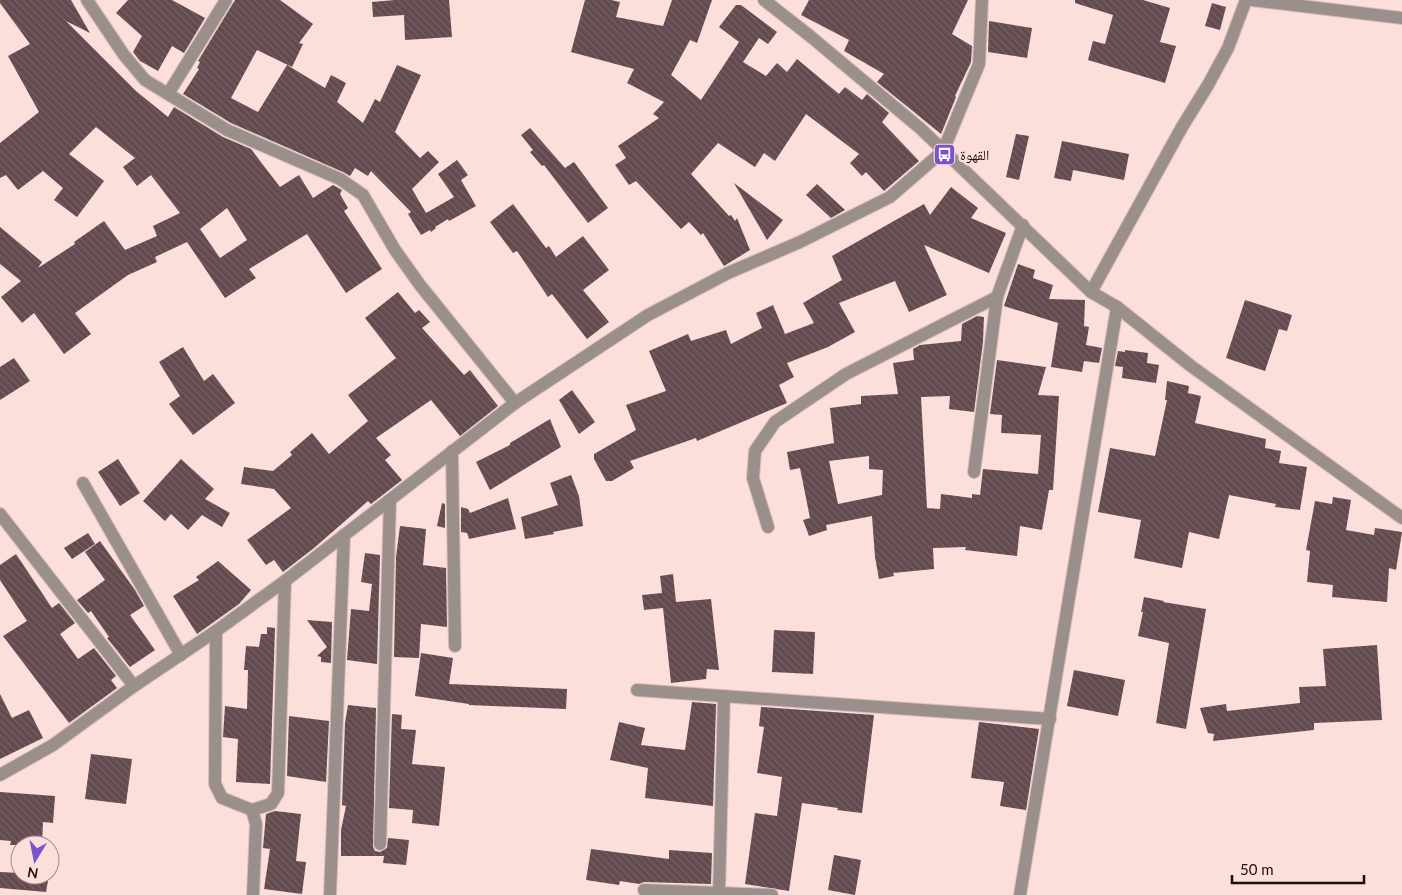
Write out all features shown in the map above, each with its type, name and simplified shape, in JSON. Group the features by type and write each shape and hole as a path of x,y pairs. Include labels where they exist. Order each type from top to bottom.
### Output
{"street":[{"path":"86,0 124,55 146,80 227,130 340,179 363,196 395,250 420,286 514,403"},
{"path":"168,94 226,0"},
{"path":"764,0 884,98 1023,225 1091,292 1117,308 1191,366 1402,518"},
{"path":"0,775 53,746 134,686 216,631 285,581 514,403 648,315 728,273 800,242 890,197 943,151 979,64 982,0"},
{"path":"1091,292 1182,127 1208,86 1228,48 1246,0"},
{"path":"1251,0 1402,18"},
{"path":"974,472 998,297 1023,225"},
{"path":"768,527 753,478 756,451 775,422 846,374 998,297"},
{"path":"1020,895 1117,308"},
{"path":"452,452 455,646"},
{"path":"83,482 181,655"},
{"path":"380,844 390,500"},
{"path":"0,514 134,686"},
{"path":"330,895 344,535"},
{"path":"216,631 215,784 222,798 252,810 271,804 278,793 285,581"},
{"path":"638,690 1050,719"},
{"path":"719,893 724,696"},
{"path":"252,810 256,824 253,895"},
{"path":"644,890 772,895"}],"building":[{"path":"0,0 71,0 90,33 66,21 136,91 168,117 174,107 223,137 251,149 280,187 299,175 313,198 333,185 342,190 340,194 348,208 344,211 382,269 346,293 307,234 249,269 256,278 225,298 187,242 155,257 157,262 128,275 75,313 91,334 64,354 34,313 22,323 1,297 21,281 0,264 0,227 42,262 38,268 75,244 74,242 104,221 125,250 157,236 153,226 180,213 151,175 137,186 123,167 135,158 96,127 69,154 104,181 77,217 54,200 63,188 43,171 18,190 6,175 0,178 0,143 39,112 8,56 30,44 0,3","holes":["227,208 247,240 220,258 200,229"]},
{"path":"128,0 172,0 205,18 184,53 172,46 158,71 140,61 133,52 142,36 116,13"},
{"path":"235,0 280,0 313,24 299,43 303,44 292,67 257,50 231,98 258,112 287,65 325,88 331,75 346,83 337,102 363,123 375,99 380,102 397,65 421,75 395,132 420,158 428,151 439,162 412,189 426,213 454,197 438,174 457,160 468,175 461,180 476,206 449,221 448,219 435,227 431,232 430,230 421,235 408,214 411,212 371,171 368,176 355,168 350,176 231,123 183,94 199,69 197,68 200,62 198,61"},
{"path":"449,0 452,37 405,40 404,15 373,17 372,2"},
{"path":"585,0 620,2 616,17 663,26 672,0 712,0 697,43 690,40 671,75 701,100 739,42 719,27 736,5 741,5 777,32 768,44 759,38 743,62 766,76 777,63 787,72 797,59 839,94 845,87 862,100 867,94 889,113 882,122 919,161 884,191 866,172 862,176 850,163 859,154 806,114 775,161 764,153 755,167 718,143 691,174 729,216 731,215 735,221 737,218 750,250 724,266 703,233 701,235 689,222 681,229 636,181 629,185 615,165 626,158 618,146 659,118 653,114 664,102 627,83 634,69 571,52"},
{"path":"809,0 968,0 952,34 972,46 971,62 955,96 941,134 877,82 884,74 844,51 849,40 801,15"},
{"path":"1075,0 1143,0 1170,8 1160,42 1176,46 1165,83 1088,60 1093,41 1105,44 1113,15 1075,3"},
{"path":"1212,3 1226,7 1220,30 1205,26"},
{"path":"989,21 1032,28 1027,58 988,52"},
{"path":"530,128 565,168 574,162 608,208 588,223 544,165 542,166 530,152 533,150 521,135"},
{"path":"1016,134 1029,136 1019,180 1006,177"},
{"path":"1062,141 1129,154 1124,180 1073,170 1071,181 1054,178"},
{"path":"734,183 783,220 767,240"},
{"path":"817,184 845,210 831,218 806,195"},
{"path":"951,187 978,208 971,218 1006,233 989,273 924,245 947,295 909,312 895,281 839,303 855,332 828,347 787,363 794,377 779,385 787,403 697,441 696,438 630,461 634,468 612,481 606,481 594,459 594,454 636,430 626,405 666,391 649,351 688,334 691,341 726,330 731,344 762,328 756,313 773,305 785,334 814,323 803,303 842,280 832,256 924,204 930,215"},
{"path":"513,204 546,248 549,246 556,257 583,236 609,270 583,290 609,322 587,339 552,294 548,297 517,251 513,253 490,222"},
{"path":"1018,264 1035,270 1033,278 1053,285 1049,299 1085,300 1084,326 1089,327 1086,345 1102,348 1099,363 1084,361 1082,372 1051,367 1058,323 1004,306"},
{"path":"398,292 415,313 419,310 430,322 422,328 464,375 470,370 498,406 460,436 431,400 376,438 391,455 385,460 402,480 371,504 368,501 283,572 274,560 266,565 247,540 291,508 274,489 241,484 244,467 273,471 292,455 290,452 312,433 329,454 368,421 348,395 396,358 365,318"},
{"path":"1245,300 1292,315 1287,331 1279,329 1265,371 1226,358"},
{"path":"977,316 984,317 983,342 974,412 949,409 950,396 921,397 927,508 940,509 941,494 972,498 972,494 980,495 983,469 1038,474 1041,435 1001,433 1002,415 990,414 997,360 1046,367 1038,395 1059,396 1053,490 1049,490 1042,530 1020,526 1017,556 965,550 966,547 933,548 934,569 893,573 894,576 879,579 875,557 872,516 826,525 827,530 809,536 803,520 810,518 800,468 790,470 787,452 834,443 830,408 861,404 861,396 898,394 893,363 914,360 913,349 920,345 961,341 962,324","holes":["869,456 869,469 883,470 882,495 838,504 829,461"]},
{"path":"183,347 204,381 213,374 235,403 193,435 169,404 180,396 159,362"},
{"path":"1125,350 1148,353 1147,363 1159,365 1156,383 1122,378 1123,367 1115,366 1118,351 1125,352"},
{"path":"14,358 30,381 0,400 0,367"},
{"path":"1167,381 1189,386 1188,393 1201,396 1195,423 1266,439 1265,448 1281,451 1279,463 1307,467 1300,510 1275,507 1276,504 1229,495 1219,539 1189,532 1182,568 1134,558 1141,520 1098,512 1110,448 1155,456 1167,400 1165,400"},
{"path":"572,390 595,422 579,434 559,400"},
{"path":"550,419 561,447 490,490 476,462 510,445 510,443"},
{"path":"118,459 140,493 120,506 98,472"},
{"path":"181,459 214,489 205,499 230,513 222,527 202,515 188,530 171,514 165,521 143,501"},
{"path":"571,475 579,496 583,526 525,539 521,517 558,505 550,483"},
{"path":"1333,497 1351,500 1346,530 1374,535 1375,528 1402,532 1396,570 1389,568 1387,602 1332,597 1333,585 1307,582 1310,551 1306,550 1315,501 1332,504"},
{"path":"508,498 516,529 469,539 467,533 461,532 461,507 468,509 470,513"},
{"path":"442,503 445,504 445,528 437,526"},
{"path":"400,526 426,529 423,565 446,568 447,627 421,624 419,658 394,657 396,557"},
{"path":"88,533 95,544 72,559 64,548"},
{"path":"100,541 135,590 144,606 130,615 155,650 130,667 107,638 109,637 91,611 88,613 77,600 105,580 85,552"},
{"path":"365,553 380,555 377,664 347,660 351,609 369,611 372,584 361,582"},
{"path":"16,554 52,608 59,603 75,623 60,634 78,659 94,648 116,676 111,680 117,688 69,723 3,636 27,621 0,580 0,565"},
{"path":"218,561 251,590 239,604 197,634 173,596 199,580 196,577"},
{"path":"673,574 676,602 711,599 719,670 707,669 706,679 671,683 663,608 644,610 642,595 662,593 660,576"},
{"path":"1144,597 1206,609 1186,729 1156,723 1169,643 1138,636"},
{"path":"307,620 332,622 331,663 321,662 321,657 317,656 327,647"},
{"path":"267,627 275,628 270,784 236,782 238,739 223,737 225,706 247,709 248,670 244,670 246,646 259,647 261,634 267,634"},
{"path":"774,630 815,632 813,674 772,672"},
{"path":"1377,645 1382,720 1314,723 1314,730 1213,741 1214,734 1208,733 1200,708 1226,704 1227,711 1300,703 1299,687 1326,686 1323,649"},
{"path":"421,653 453,658 449,684 567,689 566,709 469,705 415,696"},
{"path":"1074,670 1125,680 1118,716 1067,706"},
{"path":"0,694 12,718 29,710 43,738 0,759"},
{"path":"692,702 716,704 713,806 645,798 648,768 610,760 619,722 645,728 641,745 685,750"},
{"path":"348,705 376,708 373,847 375,851 380,852 387,848 388,838 409,840 406,865 383,863 384,856 341,856 341,830 346,806 342,805 345,723"},
{"path":"761,707 874,715 862,813 802,803 789,891 745,884 755,813 777,816 782,777 757,773 764,727 759,726"},
{"path":"392,714 402,715 401,729 416,730 412,764 445,767 439,826 412,823 413,810 389,808"},
{"path":"289,716 329,721 326,782 287,776"},
{"path":"979,722 1039,729 1026,810 1000,806 1004,782 971,778"},
{"path":"91,754 132,759 126,804 85,799"},
{"path":"0,792 55,796 53,823 43,822 42,835 10,835 10,841 0,840"},
{"path":"275,811 301,814 296,861 306,862 302,894 264,889 270,849 263,848 266,814"},
{"path":"591,849 669,859 669,850 712,853 711,884 644,882 639,884 620,881 619,885 586,880"},
{"path":"834,855 861,860 855,895 828,890"},
{"path":"0,872 10,872 10,885 47,885 46,892 0,888"}],"place":[{"name":"القهوة","path":"944,154"}]}
